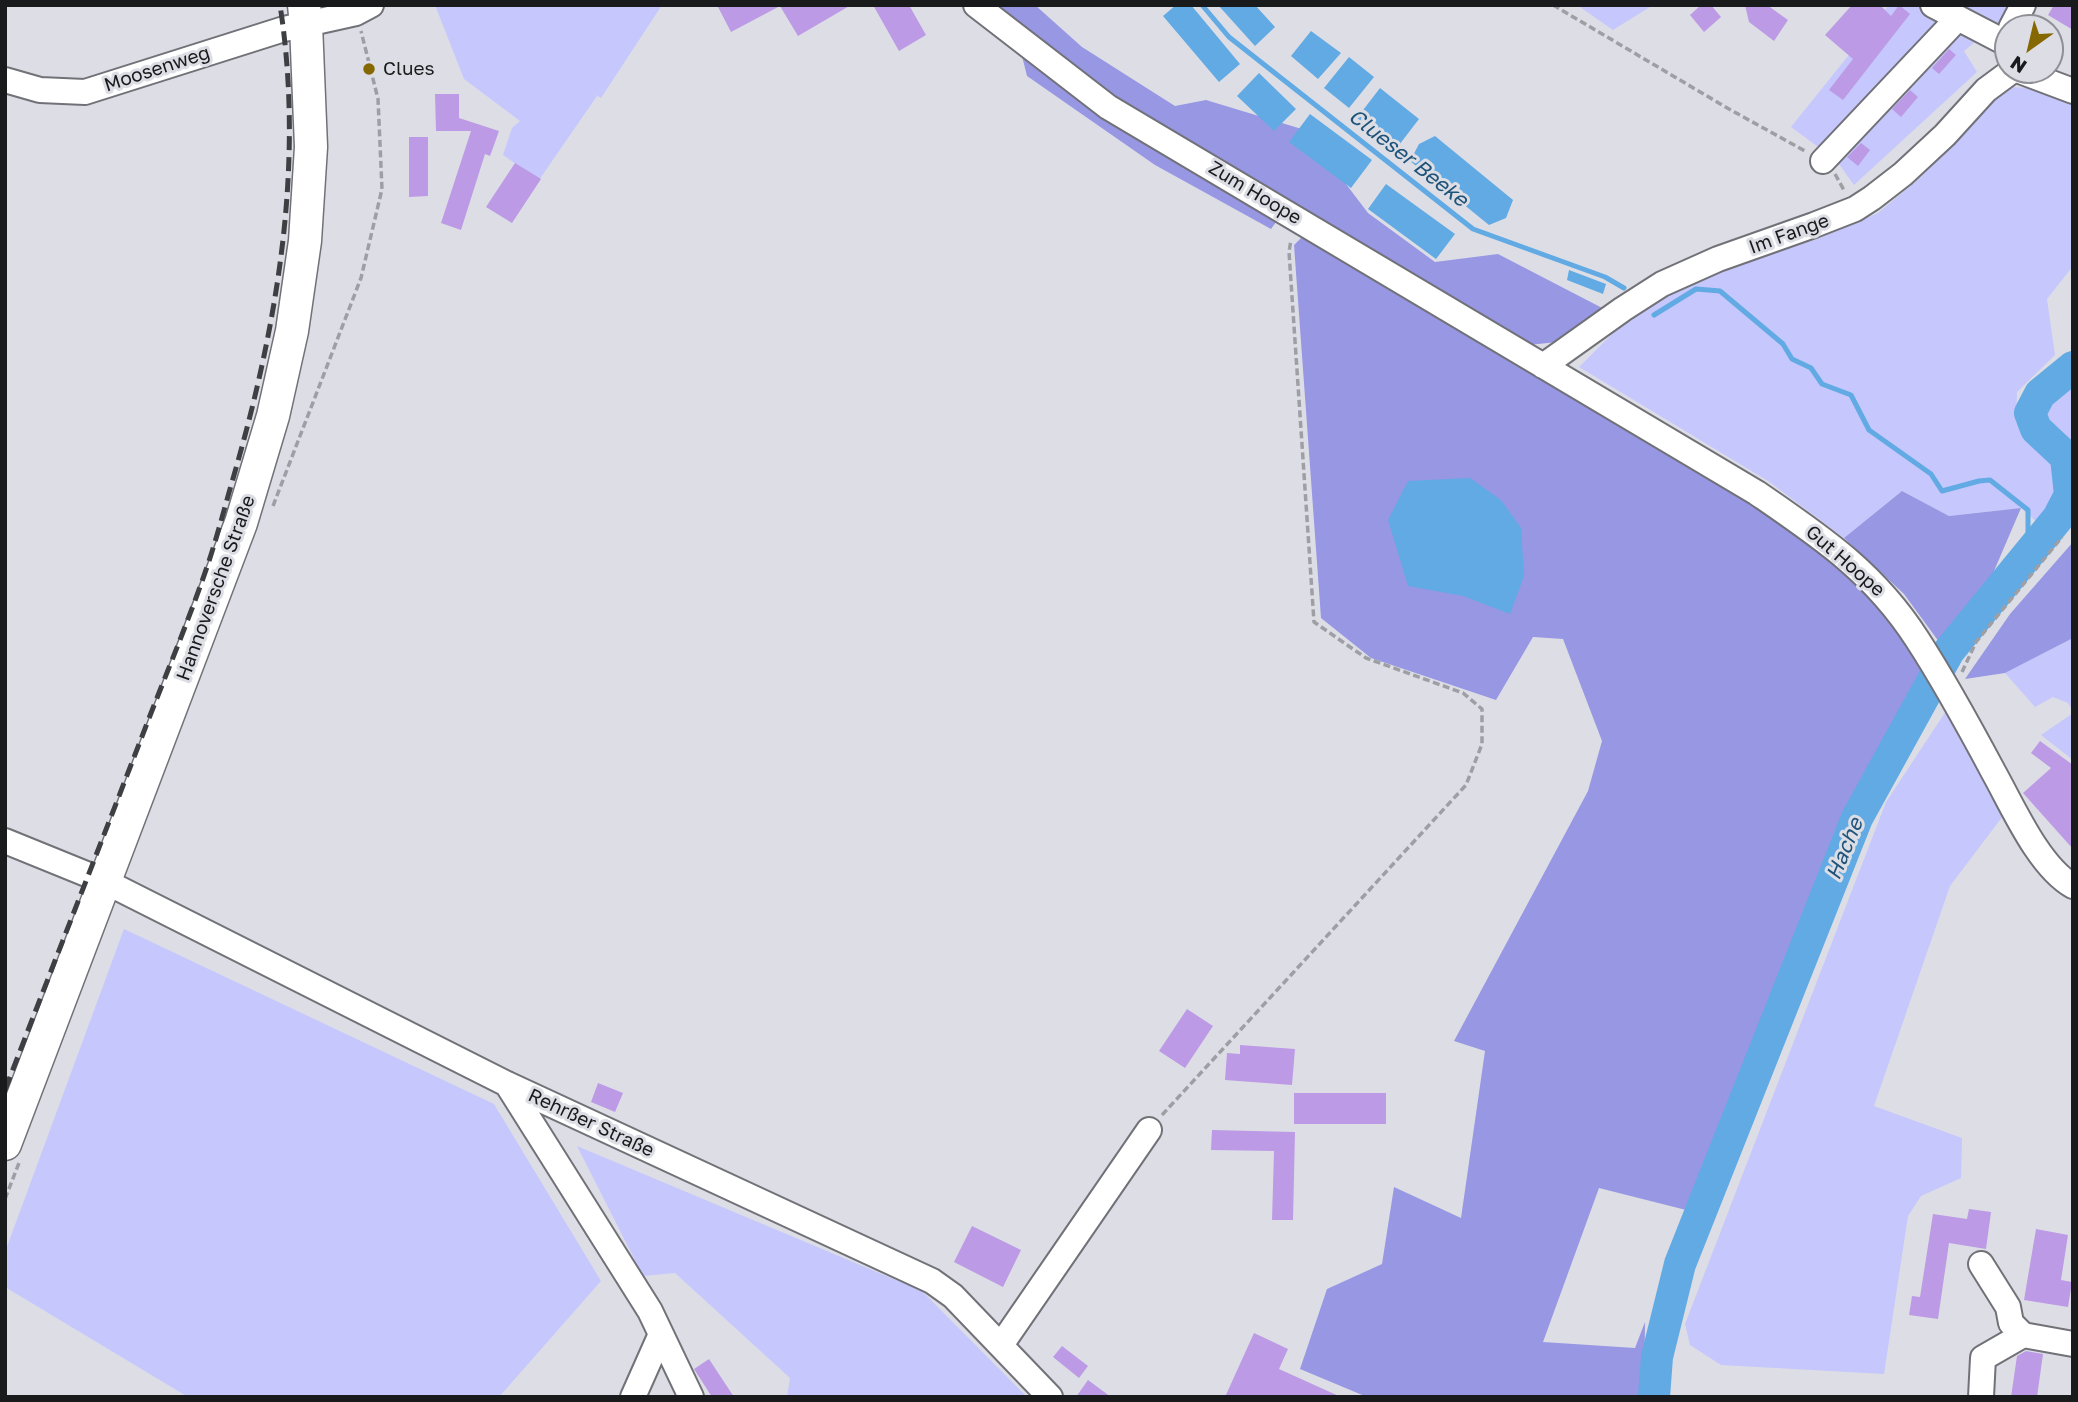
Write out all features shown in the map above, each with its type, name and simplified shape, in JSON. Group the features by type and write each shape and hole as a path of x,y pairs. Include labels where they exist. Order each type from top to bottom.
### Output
{"main road":[{"name":"Hannoversche Straße","path":"5,1144 241,523 273,416 292,331 305,241 311,147 305,15"}],"street":[{"name":"Moosenweg","path":"5,80 40,90 85,92 275,32 305,15 356,13 371,5"},
{"name":"Zum Hoope","path":"976,5 1108,107 1543,366"},
{"path":"1933,5 1994,33"},
{"path":"1823,161 1958,18"},
{"name":"Im Fange","path":"1543,366 1662,284 1717,259 1855,209 1903,174 1995,84"},
{"path":"2054,84 2073,91"},
{"name":"Gut Hoope","path":"1543,366 1757,493 1824,538 1888,597 1928,656 2035,847 2066,882 2073,886"},
{"name":"Rehrßer Straße","path":"5,841 106,882 507,1084 932,1281 953,1296 1050,1397"},
{"path":"507,1084 650,1311 691,1397"},
{"path":"1001,1345 1149,1130"},
{"path":"1980,1264 2008,1307 2011,1323 2023,1335 2073,1345"},
{"path":"633,1397 661,1334"},
{"path":"1981,1397 1983,1358 2023,1335"}],"path":[{"path":"1553,5 1729,109 1829,164 1855,209"},
{"path":"1149,1130 1465,785 1482,744 1482,709 1463,692 1366,658 1314,622 1289,252"},
{"path":"1946,687 1965,667 1976,642 2062,537"}],"shaded area":[{"path":"435,5 662,5 601,98 589,91 597,96 539,180 503,155 512,128 520,121 464,79"},
{"path":"986,5 1035,5 1082,47 1175,106 1206,100 1305,130 1368,213 1435,262 1498,254 1608,311 1558,342 1528,345 1111,101"},
{"path":"1176,5 1191,5 1240,64 1219,82 1163,16"},
{"path":"1218,5 1255,5 1275,27 1255,46"},
{"path":"1577,5 1653,5 1613,30"},
{"path":"1889,5 2030,5 2022,14 1994,14 1994,27 1964,51 1977,72 1854,185 1836,160 1791,127"},
{"path":"1311,31 1341,53 1318,79 1291,56"},
{"path":"1022,56 1105,112 1279,218 1271,229 1155,165 1027,76"},
{"path":"1349,57 1374,77 1349,108 1324,88"},
{"path":"1259,73 1296,109 1274,131 1237,96"},
{"path":"2010,87 2031,88 2073,105 2073,266 2047,299 2055,355 2017,392 2016,422 2050,456 2056,494 2039,524 2021,508 1949,516 1902,491 1844,538 1768,481 1579,367 1630,316 1718,267 1817,239 1878,213 1922,176 1990,104"},
{"path":"1380,88 1419,119 1396,149 1357,118"},
{"path":"1310,114 1372,160 1351,188 1289,142"},
{"path":"1435,136 1513,200 1506,218 1489,225 1410,161 1419,144"},
{"path":"1386,184 1455,234 1436,259 1368,209"},
{"path":"1303,236 1753,500 1872,593 1923,667 1912,700 1837,839 1694,1212 1599,1188 1543,1342 1635,1348 1645,1322 1644,1397 1367,1397 1300,1369 1327,1289 1382,1264 1394,1187 1461,1218 1485,1051 1454,1041 1588,791 1602,741 1563,639 1533,637 1496,700 1371,658 1321,618 1294,245"},
{"path":"1569,270 1606,284 1603,294 1567,280"},
{"path":"2073,377 2073,455 2063,438 2041,419 2040,409 2050,395"},
{"path":"1470,478 1501,500 1521,528 1524,576 1510,614 1463,596 1408,586 1388,520 1408,481"},
{"path":"1902,491 1949,516 2021,508 1979,606 1942,646 1904,594 1844,538"},
{"path":"2073,542 2073,638 2005,673 1965,679 2010,614"},
{"path":"2073,638 2073,712 2068,703 2053,697 2035,707 2005,673"},
{"path":"1948,708 2003,816 1950,886 1874,1106 1962,1138 1961,1178 1921,1196 1908,1216 1884,1374 1721,1365 1690,1345 1685,1324 1886,802"},
{"path":"2073,713 2073,760 2041,735"},
{"path":"124,929 494,1104 601,1281 499,1397 188,1397 5,1287 5,1252"},
{"path":"577,1146 922,1291 1027,1397 787,1397 790,1378 675,1273 643,1276"}],"building":[{"path":"717,5 851,5 798,36 780,6 731,32"},
{"path":"873,5 909,5 926,35 899,51"},
{"path":"1701,5 1711,5 1721,17 1704,32 1690,15"},
{"path":"1745,5 1767,5 1788,20 1774,41 1749,22"},
{"path":"1852,5 1880,5 1891,16 1899,5 1910,14 1843,100 1829,90 1853,59 1825,35"},
{"path":"2054,5 2073,5 2073,30 2064,25 2064,14 2049,14"},
{"path":"1949,49 1956,55 1939,74 1932,68"},
{"path":"1910,90 1918,97 1901,117 1892,109"},
{"path":"435,94 459,94 459,118 499,131 490,156 485,154 461,230 441,223 471,131 436,131"},
{"path":"409,137 428,137 428,196 409,197"},
{"path":"1861,143 1870,150 1858,166 1847,157"},
{"path":"515,163 541,179 512,223 486,207"},
{"path":"2040,741 2073,765 2073,849 2023,793 2051,768 2031,753"},
{"path":"1187,1009 1213,1026 1185,1068 1159,1051"},
{"path":"1240,1045 1295,1049 1292,1085 1225,1080 1227,1053 1240,1054"},
{"path":"598,1083 623,1093 615,1112 591,1102"},
{"path":"1294,1093 1386,1093 1386,1124 1294,1124"},
{"path":"1212,1130 1295,1132 1293,1220 1272,1220 1274,1151 1211,1150"},
{"path":"1969,1209 1991,1212 1986,1249 1949,1243 1938,1319 1909,1315 1912,1296 1920,1297 1933,1214 1967,1219"},
{"path":"972,1226 1021,1250 1003,1287 954,1262"},
{"path":"2036,1229 2068,1235 2061,1280 2072,1282 2068,1307 2024,1300"},
{"path":"1254,1333 1288,1349 1279,1369 1341,1397 1225,1397"},
{"path":"1062,1346 1088,1366 1079,1378 1053,1357"},
{"path":"2026,1351 2043,1354 2037,1397 2011,1397 2017,1356"},
{"path":"709,1359 734,1397 712,1397 694,1369"},
{"path":"1088,1380 1111,1397 1076,1397"}],"waterway":[{"name":"Clueser Beeke","path":"1202,5 1229,37 1473,229 1605,277 1624,288"},
{"name":"Clueser Beeke","path":"1654,315 1696,289 1720,291 1783,344 1792,359 1811,368 1822,384 1851,395 1869,430 1931,474 1942,491 1990,480 2028,510 2028,541 2033,549"},
{"name":"Hache","path":"1654,1397 1657,1357 1680,1264 1857,818 1949,651 2058,518 2070,495 2066,457 2036,429 2030,413 2040,394 2073,367"}],"railway":[{"path":"5,1090 200,586 248,424 274,306 288,186 287,65 280,5"}],"place":[{"name":"Clues","path":"369,69"}]}
